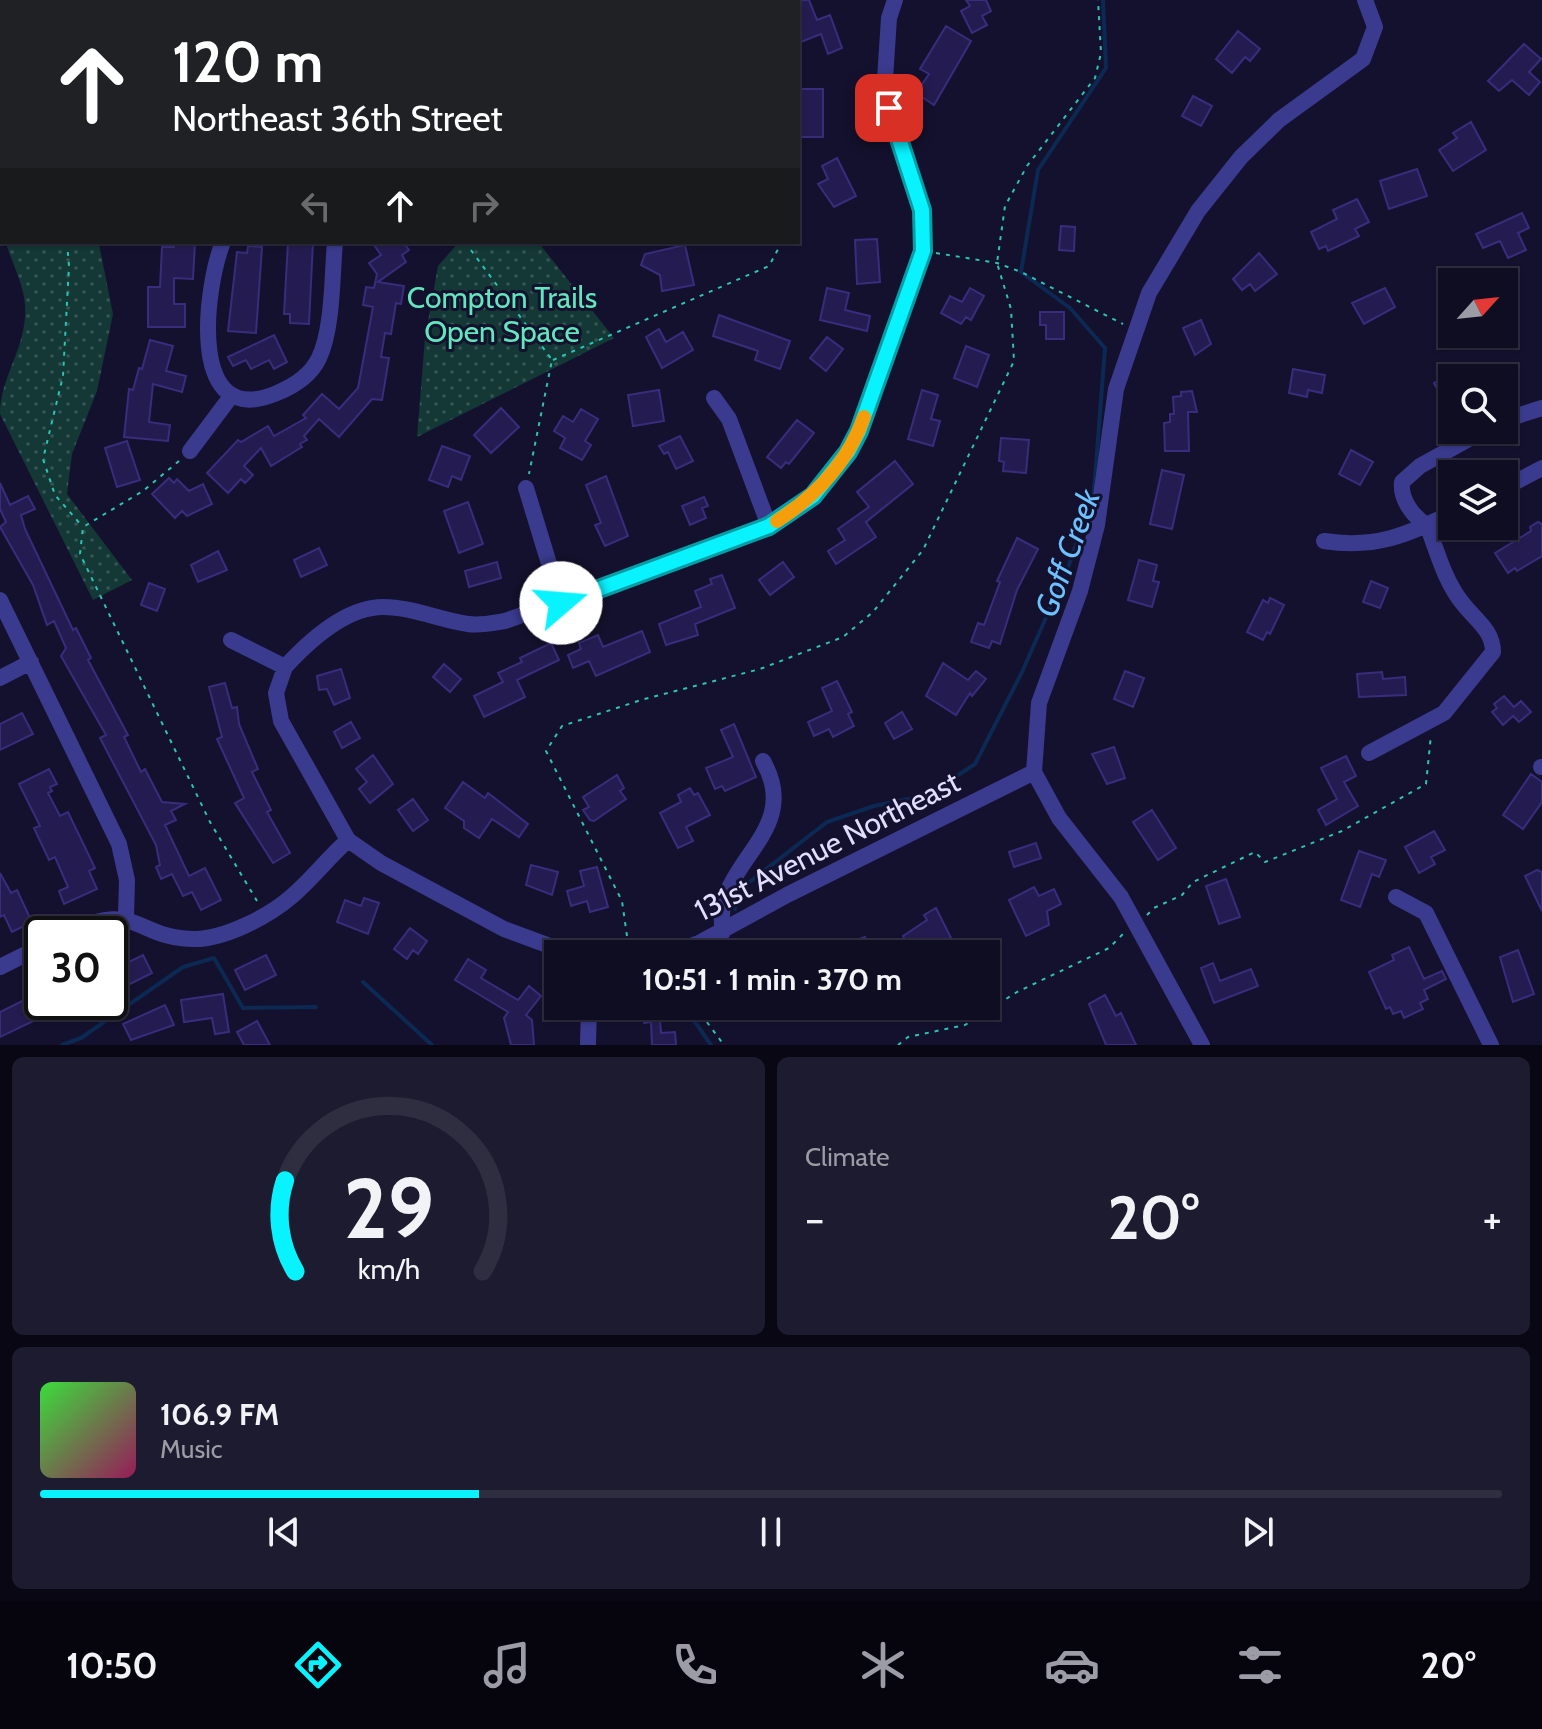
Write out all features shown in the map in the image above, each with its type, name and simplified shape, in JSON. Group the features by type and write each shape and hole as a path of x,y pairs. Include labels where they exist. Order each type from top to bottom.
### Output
{"street":[{"path":"128,918 180,938 198,939 220,934 292,897 348,840 281,721 276,693 285,667 325,631 364,610 381,607 405,609 471,625 505,621 769,526 813,496 848,452 865,416 923,251 922,210 898,139 885,79 889,18 895,0"},
{"path":"1202,1045 1112,885 1059,818 1034,772 1039,703 1087,564 1097,525 1116,389 1134,330 1164,263 1207,199 1241,157 1279,120 1363,59 1375,27 1365,0"},
{"path":"222,244 213,282 208,352 212,374 232,395 245,399 275,394 311,371 320,358 335,244"},
{"path":"190,451 232,395"},
{"path":"714,398 729,419 769,526"},
{"path":"1518,416 1542,408"},
{"path":"1369,753 1433,720 1453,704 1494,647 1483,624 1462,604 1446,577 1427,525 1415,518 1401,491 1402,482 1420,466 1460,444"},
{"path":"1518,481 1542,468"},
{"path":"526,488 561,603"},
{"path":"1324,541 1345,544 1389,541 1438,520"},
{"path":"0,600 119,844 127,880 126,916"},
{"path":"231,640 285,667"},
{"path":"0,678 31,662"},
{"path":"723,932 720,919 727,896 776,807 773,779 763,761"},
{"name":"131st Avenue Northeast","path":"703,940 1034,772"},
{"name":"131st Avenue Northeast","path":"348,840 381,863 504,929 544,944"},
{"path":"1396,897 1426,913 1491,1045"},
{"path":"0,967 24,955"},
{"path":"588,1045 589,1020"}],"path":[{"path":"626,940 622,901 546,751 562,726 641,700 760,669 843,637 873,612 923,550 1008,380 1014,361 1011,309 997,263 1005,206 1027,166 1095,78 1101,53 1098,0"},
{"path":"67,244 69,266 63,376 43,459 55,495 83,527 80,554 125,652 210,822 260,905"},
{"path":"466,244 552,360 526,488"},
{"path":"552,360 769,266 781,244"},
{"path":"923,251 997,263 1021,272 1134,330"},
{"path":"83,527 143,491 190,451"},
{"path":"898,1045 908,1037 965,1025 1017,992 1109,948 1154,908 1182,895 1193,882 1245,855 1255,852 1265,862 1321,841 1426,784 1433,720"},
{"path":"705,1020 724,1045"}],"green space":[{"path":"7,244 99,244 113,314 97,391 72,454 67,494 132,580 93,600 0,414 4,387 25,320 20,283"},
{"name":"Compton Trails Open Space","path":"457,244 540,244 614,338 417,437 425,338 438,266"}],"building":[{"path":"800,0 809,0 817,20 830,15 842,48 828,54 821,34 800,42"},
{"path":"966,0 986,0 991,11 982,16 987,25 972,33 961,11 970,6"},
{"path":"946,26 971,41 934,105 916,93 929,74 920,69"},
{"path":"1238,31 1260,49 1250,61 1245,57 1232,73 1216,59"},
{"path":"1524,44 1541,59 1529,72 1540,82 1529,95 1512,80 1499,91 1488,81"},
{"path":"800,89 823,89 823,137 800,137"},
{"path":"1193,96 1212,106 1201,126 1182,116"},
{"path":"1471,122 1486,150 1453,171 1439,150 1457,138 1453,133"},
{"path":"837,158 856,196 834,207 818,184 828,179 822,166"},
{"path":"1417,169 1427,196 1389,209 1380,181"},
{"path":"1357,199 1369,222 1355,229 1359,236 1328,251 1326,246 1319,249 1311,232 1337,219 1333,210"},
{"path":"1522,213 1529,228 1518,233 1526,250 1508,258 1500,241 1483,248 1476,234"},
{"path":"1061,226 1075,227 1074,251 1059,250"},
{"path":"877,239 880,282 857,284 855,240"},
{"path":"174,244 195,244 193,279 174,278 174,304 185,304 185,327 148,327 148,287 160,287 162,247 174,247"},
{"path":"288,244 313,244 309,324 290,323 290,314 284,314"},
{"path":"373,244 404,244 409,250 402,255 406,262 378,282 404,286 401,304 396,303 391,334 385,333 381,357 389,358 382,400 372,399 339,437 319,419 304,436 307,440 300,444 302,447 271,466 261,448 244,466 253,475 245,483 241,479 228,493 207,473 238,440 241,442 268,426 274,436 306,418 303,415 322,394 339,409 358,388 373,307 363,305 366,287 374,288 377,274 369,263 381,255"},
{"path":"685,245 694,285 662,291 660,275 641,265 645,254"},
{"path":"248,246 262,247 256,333 228,331 237,252 247,253"},
{"path":"1259,253 1277,274 1255,291 1250,284 1242,290 1233,279"},
{"path":"827,288 849,293 845,310 870,316 867,331 820,320"},
{"path":"970,288 984,296 971,320 966,317 961,324 941,313 950,296 962,302"},
{"path":"1385,288 1395,307 1364,324 1352,303"},
{"path":"1040,312 1064,312 1064,339 1046,339 1046,325 1040,325"},
{"path":"719,315 790,341 780,369 755,360 758,351 713,336"},
{"path":"1201,320 1211,344 1195,355 1183,328"},
{"path":"659,329 666,342 683,332 693,350 662,368 646,337"},
{"path":"274,335 287,362 274,369 269,360 251,369 246,360 233,366 228,357"},
{"path":"827,337 843,349 826,371 810,358"},
{"path":"150,340 173,346 166,371 186,376 182,392 153,384 149,422 170,425 168,441 124,437 129,389 133,390 139,368 142,369"},
{"path":"966,346 989,355 977,387 954,378"},
{"path":"1293,369 1325,375 1322,393 1308,390 1307,397 1289,393"},
{"path":"659,390 664,421 633,426 628,395"},
{"path":"922,390 938,395 931,419 940,421 933,446 908,439"},
{"path":"1192,391 1197,412 1188,412 1189,451 1165,451 1164,423 1170,422 1170,414 1174,414 1173,397"},
{"path":"501,408 519,427 491,453 474,435"},
{"path":"581,409 598,419 585,441 591,445 582,460 560,448 565,438 554,431 563,416 573,422"},
{"path":"797,420 814,433 789,464 786,462 781,468 767,457"},
{"path":"680,436 693,461 676,469 668,452 664,454 659,446"},
{"path":"1001,438 1029,440 1026,473 1003,471 1004,462 999,461"},
{"path":"127,441 140,480 117,487 105,448"},
{"path":"442,446 470,456 461,480 452,476 448,487 429,480"},
{"path":"1351,450 1373,462 1360,485 1339,474"},
{"path":"895,461 913,484 866,522 876,537 836,564 828,551 845,540 838,529 869,507 857,492"},
{"path":"1162,470 1184,475 1172,529 1150,524"},
{"path":"606,476 628,536 605,546 595,525 601,523 586,485"},
{"path":"169,478 174,483 177,479 189,491 203,484 212,504 187,516 182,511 175,518 152,494"},
{"path":"0,483 10,505 28,496 35,509 21,515 25,529 128,735 124,737 141,772 145,769 162,802 185,804 171,811 176,820 165,825 189,876 205,868 221,900 201,910 192,892 183,896 172,874 161,879 156,867 160,865 156,845 100,738 106,735 61,656 66,648 54,621 47,625 33,585 0,527 6,522 0,509"},
{"path":"704,497 708,506 702,508 706,518 690,525 682,506"},
{"path":"468,502 483,544 459,553 444,511"},
{"path":"1538,522 1542,524 1542,556 1508,573 1495,553 1531,531 1530,527"},
{"path":"1017,538 1038,549 1017,590 1000,644 992,641 989,648 971,642 978,623 984,625 1000,582 997,581"},
{"path":"319,548 327,565 301,577 294,560"},
{"path":"218,551 227,570 198,582 191,565"},
{"path":"1139,560 1157,565 1153,581 1159,582 1152,607 1128,600"},
{"path":"497,562 501,578 469,587 465,571"},
{"path":"783,562 794,577 770,595 759,580"},
{"path":"722,575 735,608 695,624 698,635 666,645 659,624 701,607 695,591 712,584 710,579"},
{"path":"1371,581 1388,588 1380,608 1363,602"},
{"path":"149,583 165,589 157,611 141,605"},
{"path":"1270,598 1284,605 1270,634 1267,632 1263,640 1247,632 1263,600 1268,603"},
{"path":"642,631 650,652 596,676 589,661 573,668 568,655 581,649 579,643 598,635 603,647"},
{"path":"551,643 559,660 517,680 525,697 484,717 474,696 503,682 498,673"},
{"path":"943,663 968,680 976,671 986,679 972,696 970,693 956,715 926,696"},
{"path":"444,664 461,679 450,692 433,677"},
{"path":"341,669 350,698 334,705 327,689 319,690 317,676"},
{"path":"1125,671 1144,678 1133,707 1114,699"},
{"path":"1382,672 1383,679 1405,677 1406,695 1359,697 1357,674"},
{"path":"837,681 852,712 848,714 854,726 833,737 829,729 814,736 808,722 832,711 822,688"},
{"path":"225,683 232,708 237,707 239,724 258,769 252,772 271,810 267,812 290,853 273,863 235,803 244,798 217,739 222,737 209,687"},
{"path":"1504,696 1514,707 1521,701 1531,712 1519,722 1513,716 1503,725 1492,712 1497,708 1494,704"},
{"path":"902,712 912,729 894,739 885,723"},
{"path":"22,713 33,734 0,750 0,724"},
{"path":"351,722 360,738 342,748 334,732"},
{"path":"734,724 756,777 725,791 722,786 715,789 706,768 733,757 721,730"},
{"path":"1114,747 1125,778 1107,784 1092,754"},
{"path":"373,755 393,784 370,803 359,789 367,782 356,769"},
{"path":"1346,756 1356,776 1344,782 1358,806 1326,825 1318,810 1337,799 1321,768"},
{"path":"49,769 57,784 50,787 52,791 48,793 60,816 68,812 95,868 89,871 97,889 64,904 59,891 68,887 55,857 49,860 34,828 40,826 19,784"},
{"path":"1531,774 1542,782 1542,802 1523,829 1503,815"},
{"path":"617,775 624,788 620,791 626,799 594,821 590,820 583,810 589,807 583,797"},
{"path":"463,782 485,798 488,793 528,824 519,837 492,819 479,838 464,828 464,821 445,808"},
{"path":"690,788 694,795 698,793 710,815 686,827 693,841 678,848 660,813 681,802 678,795"},
{"path":"413,799 428,820 413,831 398,810"},
{"path":"1152,810 1176,848 1158,860 1133,822"},
{"path":"1434,831 1445,850 1431,857 1435,864 1419,873 1405,847"},
{"path":"1036,843 1041,858 1014,867 1009,852"},
{"path":"1359,851 1386,860 1379,877 1372,874 1360,907 1341,900"},
{"path":"531,865 558,872 552,895 526,885"},
{"path":"597,867 608,907 590,912 587,901 571,906 567,891 584,886 580,871"},
{"path":"1537,870 1542,872 1542,911 1525,876"},
{"path":"0,873 11,893 17,890 29,916 24,916 24,926 12,932 4,915 0,917"},
{"path":"1226,879 1240,917 1219,924 1206,886"},
{"path":"1034,887 1039,896 1054,889 1061,904 1047,911 1049,925 1026,936 1009,900"},
{"path":"364,898 379,903 368,934 337,922 345,900 361,906"},
{"path":"936,908 951,938 905,940 903,936 927,920 924,915"},
{"path":"410,928 427,941 418,954 413,950 407,959 394,949"},
{"path":"1409,947 1424,979 1442,971 1446,979 1424,990 1428,999 1420,1003 1423,1009 1404,1018 1401,1011 1393,1014 1390,1007 1386,1009 1369,972 1394,960 1392,955"},
{"path":"1518,950 1534,994 1513,1002 1500,957"},
{"path":"143,955 152,973 128,985 129,962"},
{"path":"266,955 276,975 245,990 235,970"},
{"path":"468,959 486,970 481,978 518,1000 529,986 541,996 526,1015 532,1020 534,1045 511,1045 504,1018 508,1012 455,980"},
{"path":"1213,963 1220,981 1251,969 1258,986 1214,1003 1201,968"},
{"path":"223,994 229,1032 215,1034 212,1018 184,1022 181,1000"},
{"path":"1105,995 1116,1016 1121,1013 1136,1045 1106,1045 1089,1004"},
{"path":"24,1000 24,1020 35,1020 0,1037 0,1012"},
{"path":"165,1005 174,1025 131,1040 123,1024"},
{"path":"644,1020 660,1020 661,1033 675,1032 676,1045 652,1045 651,1022 644,1023"},
{"path":"257,1021 270,1045 244,1045 237,1032"}],"waterway":[{"name":"Goff Creek","path":"735,909 738,891 827,822 874,806 928,795 975,764 1022,672 1068,568 1094,491 1105,348 1070,308 1021,272 1038,170 1106,68 1103,0"},
{"name":"Goff Creek","path":"62,1045 81,1038 183,967 214,958 243,1008 316,1007"},
{"name":"Goff Creek","path":"363,982 432,1045"},
{"name":"Goff Creek","path":"694,1020 711,1045"}],"slow traffic":[{"path":"777,521 813,496 831,475 848,452 864,417"}],"route":[{"path":"561,603 769,526 813,496 848,452 859,431 923,251 922,210 889,108"}]}
